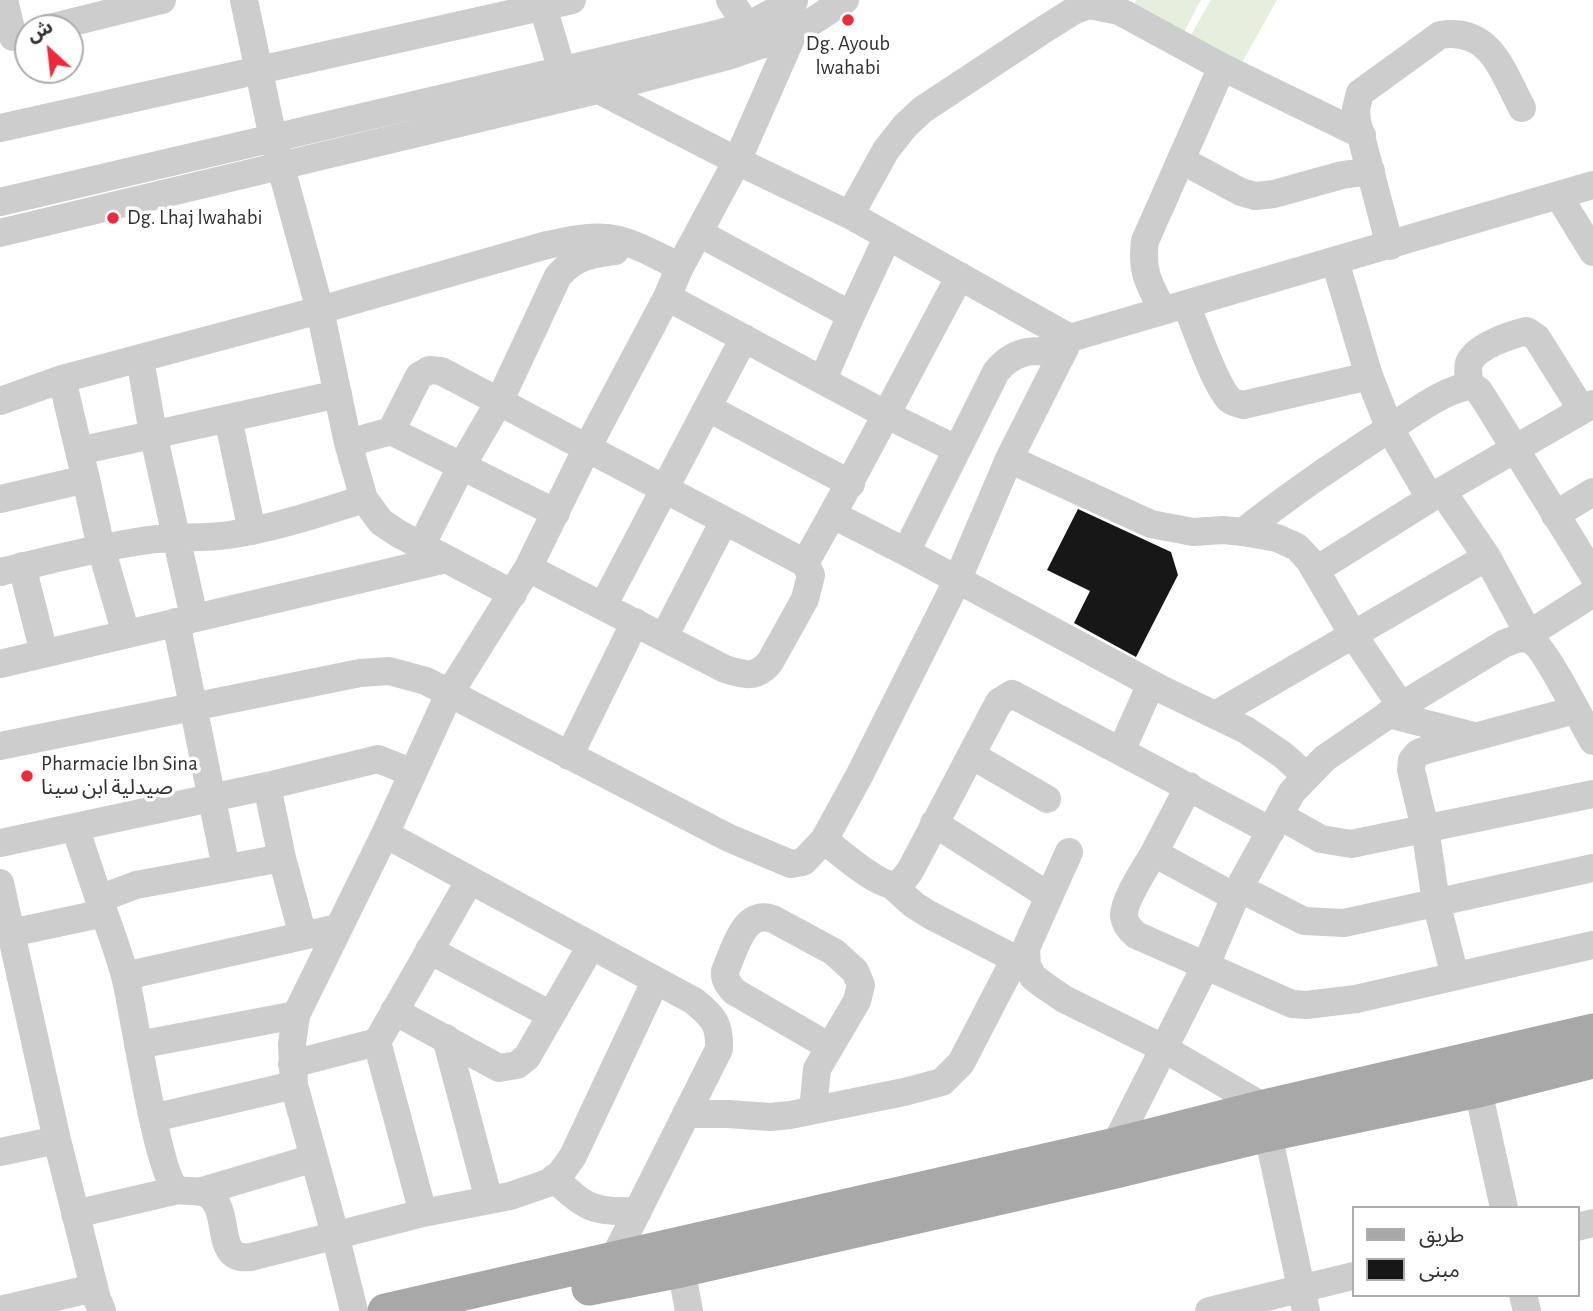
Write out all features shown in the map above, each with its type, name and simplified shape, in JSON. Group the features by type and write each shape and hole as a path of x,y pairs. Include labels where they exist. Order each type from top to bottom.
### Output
{"main road":[{"path":"385,1311 679,1257 1116,1158 1266,1121 1593,1031"},
{"path":"1266,1121 1478,1090 1593,1062"},
{"path":"490,1311 615,1270"}],"street":[{"path":"4,0 14,37"},
{"path":"84,19 162,0"},
{"path":"244,0 276,151 320,310 348,443 364,499 381,522 399,534 513,594"},
{"path":"0,128 542,3 572,0"},
{"path":"730,0 747,26"},
{"path":"0,233 276,151 562,71 845,0"},
{"path":"542,3 562,71 737,161 850,215 960,276 1066,345"},
{"path":"850,215 886,150 922,110 1080,8 1097,5 1119,11 1222,67 1362,135"},
{"path":"0,202 598,90 728,56 790,14"},
{"path":"354,1311 293,1075 296,1015 385,834 449,694 528,568 587,448 737,161 790,14"},
{"path":"1390,246 1356,109 1360,93 1433,40 1452,33 1469,35 1493,52 1522,108"},
{"path":"1222,67 1145,241 1142,262 1146,279 1175,307 1225,393 1234,403 1243,405 1369,376"},
{"path":"1181,160 1241,192 1255,196 1371,171"},
{"path":"906,552 996,372 1004,362 1022,352 1066,345 1175,307 1593,185"},
{"path":"1558,195 1593,252"},
{"path":"699,233 850,314"},
{"path":"823,379 850,314 888,236"},
{"path":"0,401 62,379 577,239 620,240 680,267"},
{"path":"421,546 461,467 499,402 558,276 570,263 595,253 643,249"},
{"path":"1335,261 1369,376 1390,429 1436,494 1487,557 1530,637 1580,703 1593,741"},
{"path":"805,563 851,484 885,414 960,276"},
{"path":"667,297 956,449"},
{"path":"1316,570 1436,494 1588,407 1537,338 1527,331 1475,354 1468,368 1469,386"},
{"path":"603,606 744,338"},
{"path":"0,746 370,672 389,671 426,681 729,838 791,864 803,862 824,840 859,776 957,581 1009,459 1066,345"},
{"path":"140,359 153,433 177,538 194,706 226,868"},
{"path":"391,431 419,376 424,372 441,371 805,563 811,575 808,590 770,662 757,674 749,675 725,669 528,568"},
{"path":"62,379 101,548 126,634"},
{"path":"1243,532 1283,499 1390,429 1454,390 1469,386 1479,391 1593,575"},
{"path":"79,451 338,394"},
{"path":"708,408 851,484"},
{"path":"228,418 252,531"},
{"path":"348,443 391,431 556,513"},
{"path":"1009,459 1151,524 1193,533 1223,530 1288,541 1303,552 1316,570 1394,710 1476,737"},
{"path":"0,499 86,479"},
{"path":"1555,515 1593,492"},
{"path":"44,653 11,569 101,548 252,531 364,499"},
{"path":"833,515 1151,684 1246,730 1306,776"},
{"path":"664,637 724,521"},
{"path":"1215,715 1487,557"},
{"path":"0,664 446,559"},
{"path":"1116,1158 1163,1048 1206,965 1237,893 1292,792 1306,776 1351,738 1505,643 1530,637 1593,593"},
{"path":"569,755 635,622"},
{"path":"1121,751 1151,684"},
{"path":"892,886 899,885 910,871 999,702 1012,694 1189,786 1276,824 1335,843 1351,844 1593,794"},
{"path":"1455,976 1436,902 1425,828 1411,770 1412,760 1418,753 1426,750 1476,737 1580,703"},
{"path":"971,755 1047,799"},
{"path":"0,843 267,786 378,759 413,773"},
{"path":"267,786 282,858 303,936"},
{"path":"1189,786 1125,907 1126,923 1136,935 1281,1000 1306,1005 1356,999 1593,945"},
{"path":"934,823 1049,896"},
{"path":"75,827 125,976 153,1118 169,1180 188,1191 212,1197 222,1218 226,1243 231,1254 237,1257 251,1257 335,1234 489,1200 534,1188 554,1178 573,1156 656,982"},
{"path":"385,834 694,1001 714,1019 719,1049 638,1211 615,1270"},
{"path":"824,840 858,866 892,886 914,905 1021,962 1033,977 1064,999 1163,1048 1266,1121 1304,1299"},
{"path":"686,1114 770,1117 927,1087 947,1079 965,1055 1021,962 1069,852"},
{"path":"1154,853 1237,893 1304,921 1320,923 1344,923 1593,868"},
{"path":"11,933 101,906 136,885 282,858"},
{"path":"153,1118 293,1075 377,1042 470,880"},
{"path":"0,1310 97,1302 57,1140 10,976 11,933 2,898"},
{"path":"813,1110 817,1069 857,1001 862,985 855,971 834,952 773,919 763,915 752,919 745,926 725,971 729,987 830,1046"},
{"path":"125,976 338,928"},
{"path":"394,1010 499,1068 509,1067 527,1057 591,946"},
{"path":"429,950 551,1015"},
{"path":"138,1045 296,1015"},
{"path":"446,1038 489,1200"},
{"path":"377,1042 423,1213"},
{"path":"1478,1090 1504,1206"},
{"path":"0,1152 57,1140"},
{"path":"75,1214 188,1191 314,1158"},
{"path":"554,1178 590,1208 601,1211 638,1211"},
{"path":"679,1257 689,1311"},
{"path":"1209,1311 1304,1299 1352,1276"}],"green space":[{"path":"1136,0 1201,0 1184,32 1133,6"},
{"path":"1211,0 1277,0 1240,66 1189,38"}],"building":[{"path":"1078,509 1171,552 1178,575 1136,657 1074,623 1090,591 1047,570"}],"place":[{"name":"Dg. Ayoub lwahabi","path":"848,20"},
{"name":"Dg. Lhaj lwahabi","path":"113,218"},
{"name":"Pharmacie Ibn Sina صيدلية ابن سينا","path":"27,776"}]}
